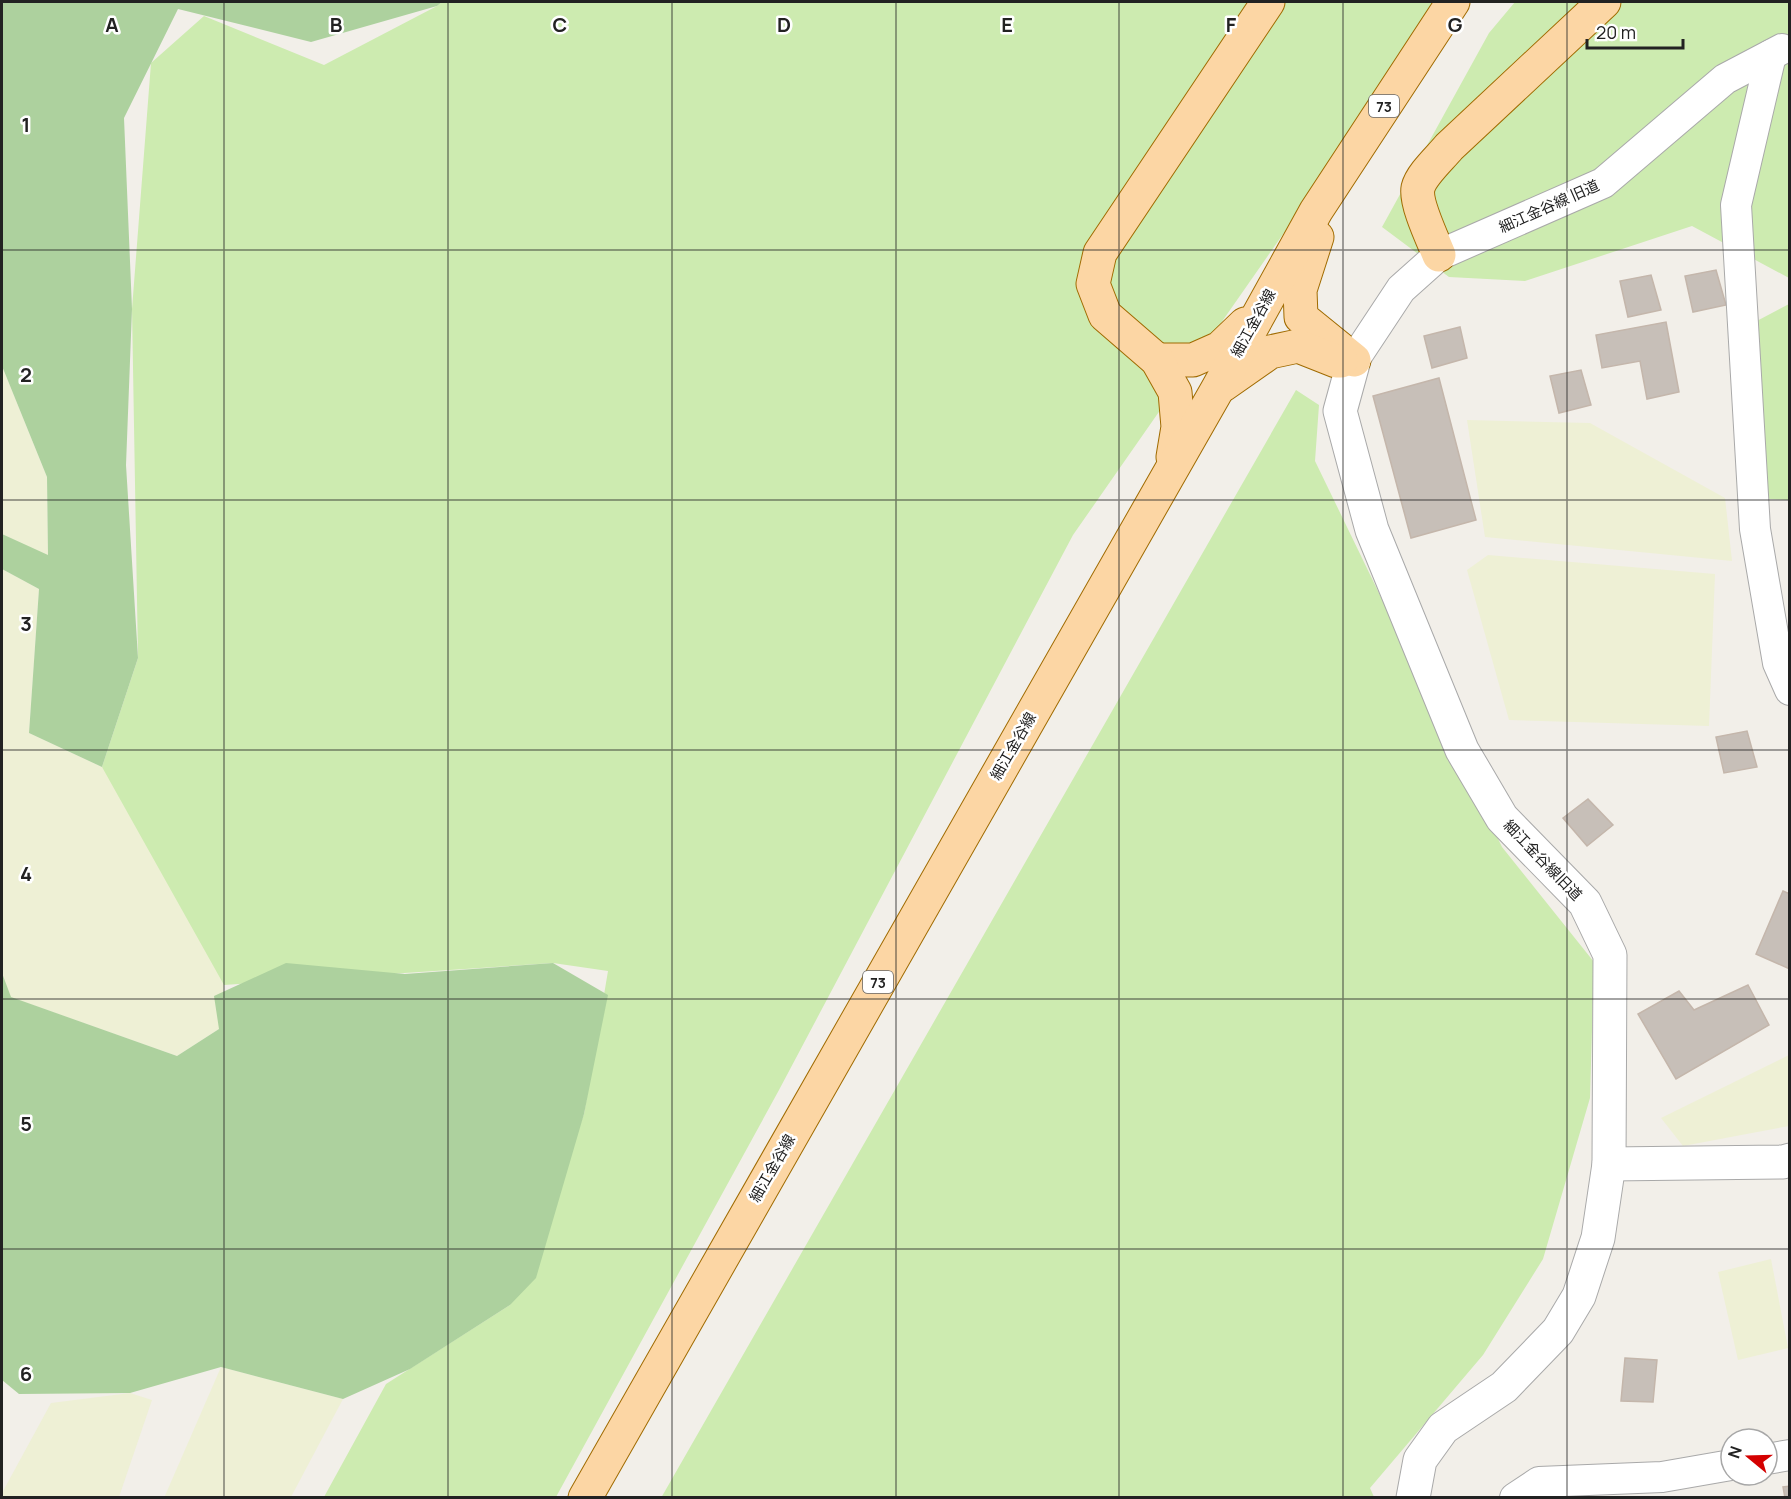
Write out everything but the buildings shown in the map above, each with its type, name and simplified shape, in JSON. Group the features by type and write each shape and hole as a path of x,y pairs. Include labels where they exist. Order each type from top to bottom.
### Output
{"main road":[{"path":"1172,467 1178,427 1174,392 1157,360 1105,315 1093,284 1100,253 1268,2"},
{"name":"細江金谷線","path":"585,1497 1217,390 1316,211 1453,2"},
{"path":"1439,255 1422,215 1418,189 1427,173 1449,147 1604,2"},
{"path":"1316,211 1317,237 1300,290 1301,317 1354,360"},
{"path":"1157,360 1193,360 1220,348 1262,307"},
{"path":"1217,390 1270,352 1298,346 1336,361 1354,360"}],"street":[{"name":"細江金谷線 旧道","path":"1354,360 1401,289 1439,255 1603,183 1725,78 1780,50"},
{"path":"1780,50 1736,205 1755,529 1778,663 1790,690"},
{"name":"細江金谷線旧道","path":"1354,360 1340,411 1372,530 1462,750 1502,818 1585,903 1610,956 1609,1164 1598,1238 1578,1296 1558,1330 1504,1387 1443,1428 1420,1460 1413,1497"},
{"path":"1609,1164 1783,1162 1790,1160"},
{"path":"1515,1497 1539,1482 1662,1477 1719,1467"}],"green space":[{"path":"2,2 442,2 437,6 311,42 178,9 124,118 132,309 126,465 138,658 102,767 29,733 39,589 2,569 2,534 48,555 47,477 2,366"},
{"path":"442,2 1445,2 1073,535 779,1090 556,1497 324,1497 386,1384 510,1305 584,1114 608,971 553,963 224,985 102,767 138,658 132,309 151,63 204,16 324,65"},
{"path":"1515,2 1789,2 1789,278 1692,226 1525,281 1449,277 1382,227 1489,33"},
{"path":"1789,304 1789,500 1754,498 1753,323"},
{"path":"2,366 47,477 48,556 2,534"},
{"path":"1296,390 1319,405 1315,461 1502,847 1594,962 1590,1098 1543,1259 1483,1355 1370,1488 1374,1497 661,1498"},
{"path":"1467,420 1590,423 1725,498 1732,561 1485,537"},
{"path":"1488,555 1715,574 1709,726 1509,720 1467,570"},
{"path":"2,569 39,589 29,733 102,767 251,979 224,985 219,1029 177,1056 10,997 2,973"},
{"path":"286,963 405,974 553,963 608,995 584,1114 536,1278 510,1305 410,1369 343,1399 221,1367 130,1393 19,1394 2,1380 2,973 11,997 177,1056 219,1029 214,996"},
{"path":"1789,1055 1789,1126 1683,1146 1661,1118"},
{"path":"1771,1259 1788,1348 1738,1360 1718,1272"},
{"path":"221,1367 343,1399 291,1497 164,1498"},
{"path":"130,1393 152,1400 119,1497 2,1497 2,1493 51,1403"}]}
